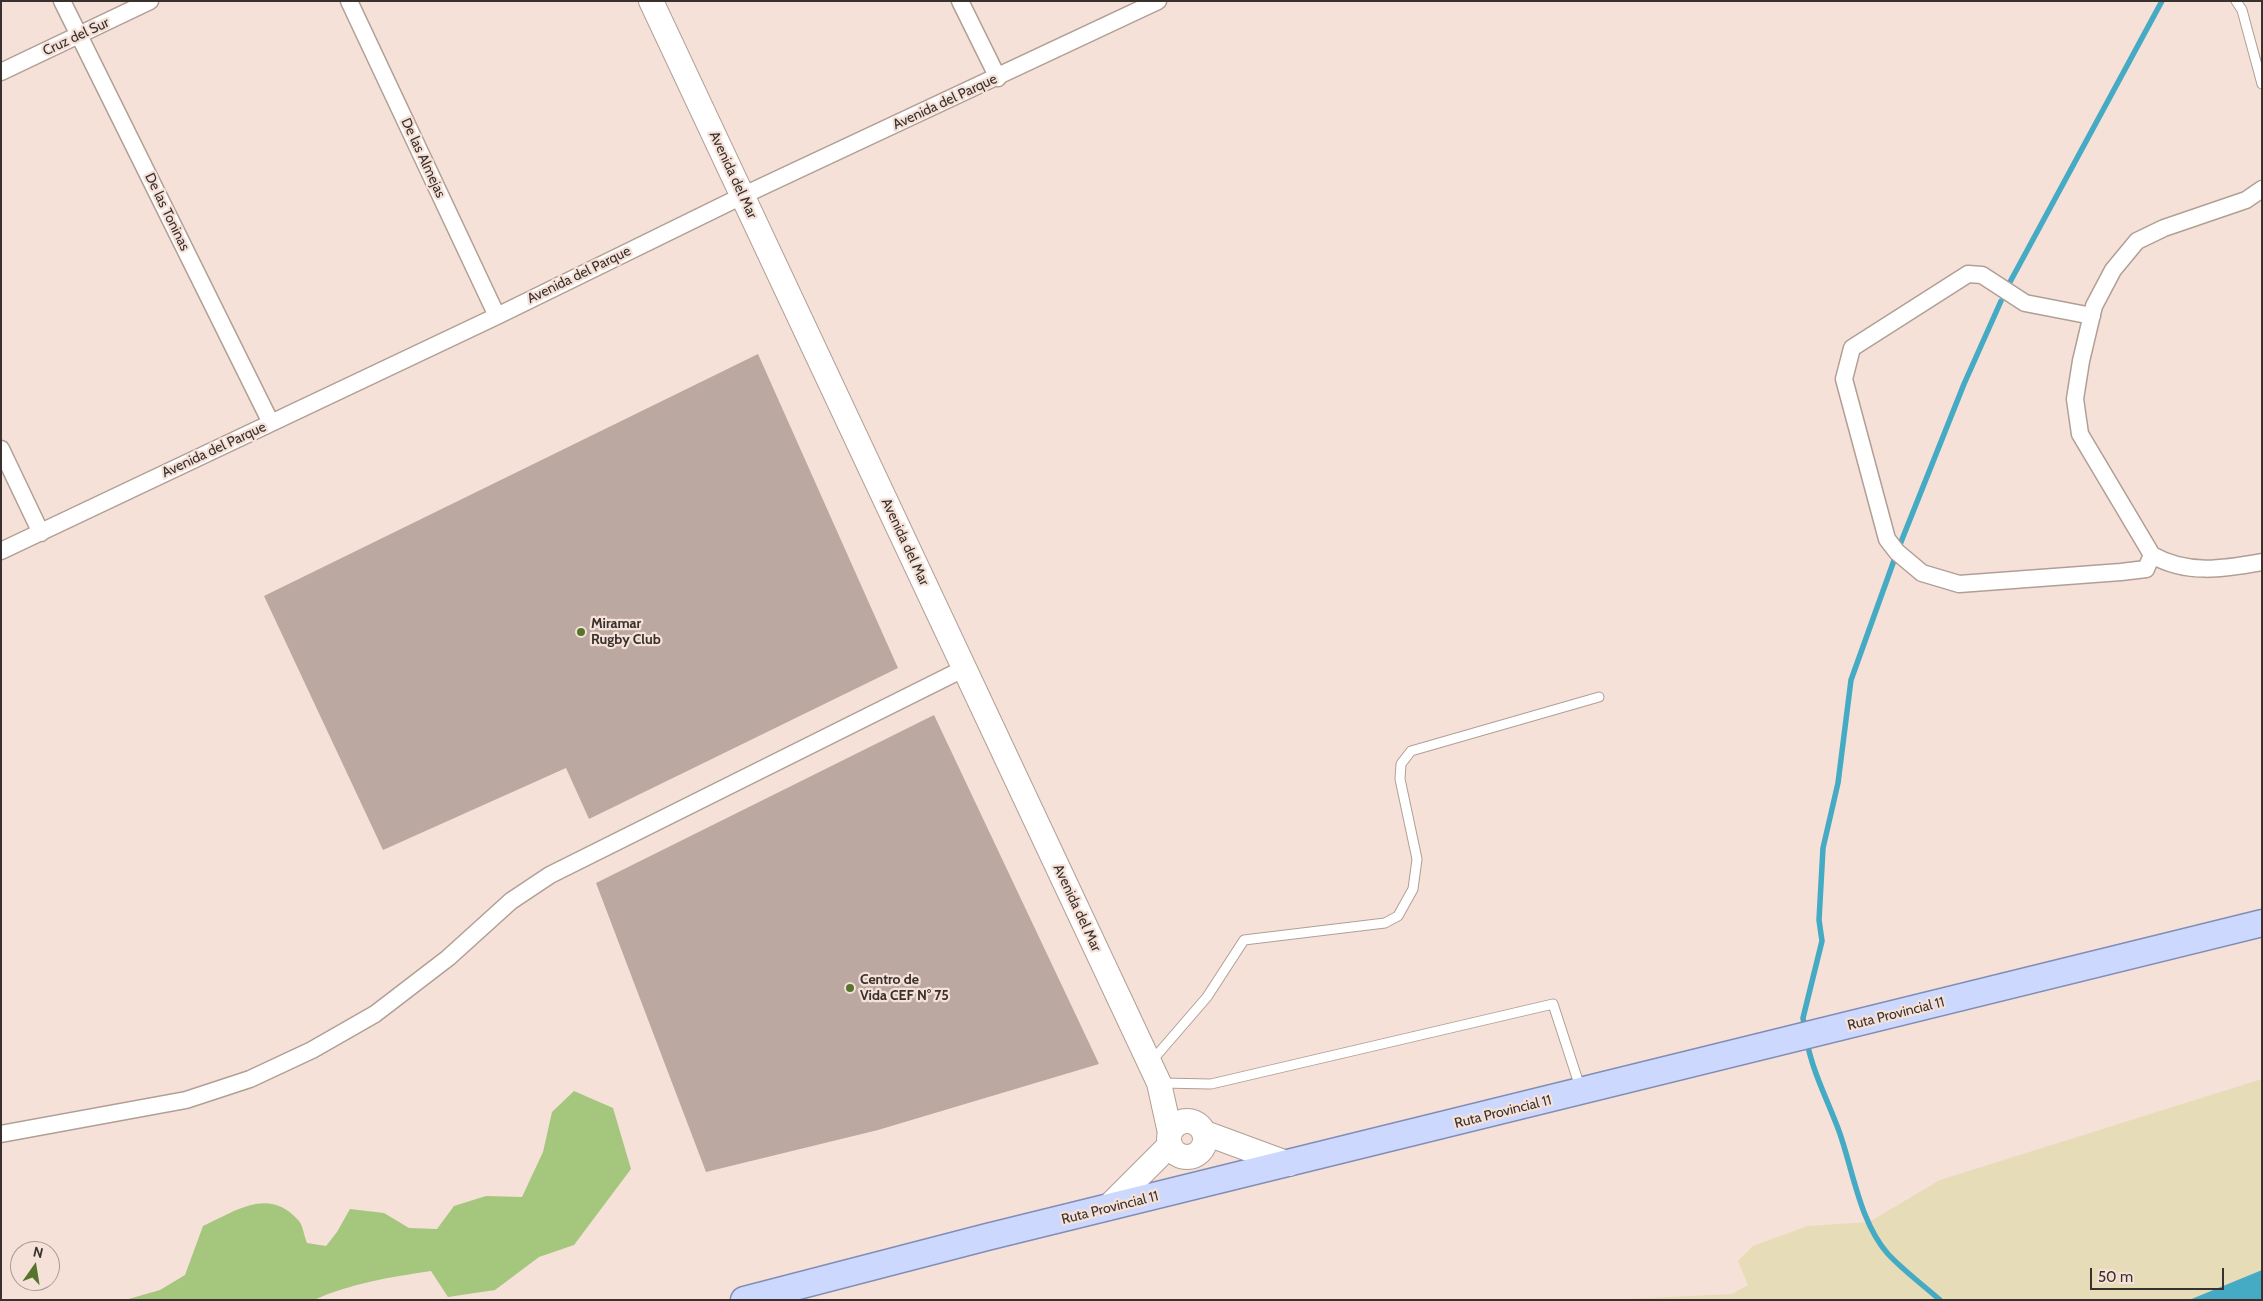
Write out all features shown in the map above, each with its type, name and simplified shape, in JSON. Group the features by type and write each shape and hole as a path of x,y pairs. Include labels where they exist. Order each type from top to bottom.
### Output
{"main road":[{"name":"Avenida del Mar","path":"650,1 1188,1140 1289,1164"},
{"name":"Ruta Provincial 11","path":"744,1300 1107,1208 2262,923"},
{"path":"1107,1208 1188,1140 1203,1185"}],"street":[{"name":"De las Toninas","path":"62,1 271,423"},
{"name":"Cruz del Sur","path":"1,72 150,1"},
{"name":"De las Almejas","path":"348,1 497,316"},
{"path":"960,1 998,78"},
{"name":"Avenida del Parque","path":"1,552 497,316 742,196 998,78 1158,1"},
{"path":"2262,189 2246,200 2164,228 2136,241 2113,270 2094,306 2075,399 2080,434 2152,554 2165,562 2188,569 2234,567 2262,562"},
{"path":"2092,316 2025,303 1982,275 1968,274 1852,348 1844,380 1887,539 1897,552 1922,573 1959,584 2121,572 2146,569 2152,554"},
{"path":"1,449 41,533"},
{"path":"1,1134 186,1100 250,1079 312,1050 375,1014 448,958 511,901 550,874 964,668"}],"lane":[{"path":"2236,1 2242,10 2262,84"},
{"path":"1582,1092 1553,1004 1211,1084 1155,1073 1244,940 1385,923 1398,916 1413,889 1417,859 1400,779 1401,764 1411,751 1599,697"}],"green space":[{"path":"574,1091 613,1108 631,1169 574,1245 539,1257 495,1290 448,1297 431,1271 357,1285 314,1300 125,1300 160,1290 185,1275 203,1226 252,1205 264,1203 276,1205 288,1211 299,1221 307,1243 326,1246 337,1232 350,1209 384,1213 409,1228 437,1229 454,1206 486,1196 522,1197 543,1152 552,1112"}],"sand":[{"path":"2262,1079 2262,1270 2189,1300 1607,1300 1732,1294 1748,1285 1738,1261 1753,1246 1808,1226 1869,1222 1940,1180"}],"water":[{"path":"2262,1270 2262,1300 2189,1300"}],"building":[{"name":"Miramar Rugby Club","path":"758,354 898,668 589,819 566,768 383,850 264,596"},
{"name":"Centro de Vida CEF N° 75","path":"934,715 1099,1064 878,1130 706,1172 596,883"}],"waterway":[{"path":"2010,282 2162,1"},
{"path":"1805,1030 1803,1018 1822,941 1819,920 1823,848 1838,783 1851,680 1897,552 1964,384 2001,301"},
{"path":"1807,1042 1813,1065 1839,1131 1858,1196 1870,1227 1888,1254 1940,1300"}],"place":[{"name":"Miramar Rugby Club","path":"581,632"},
{"name":"Centro de Vida CEF N° 75","path":"850,988"}]}
